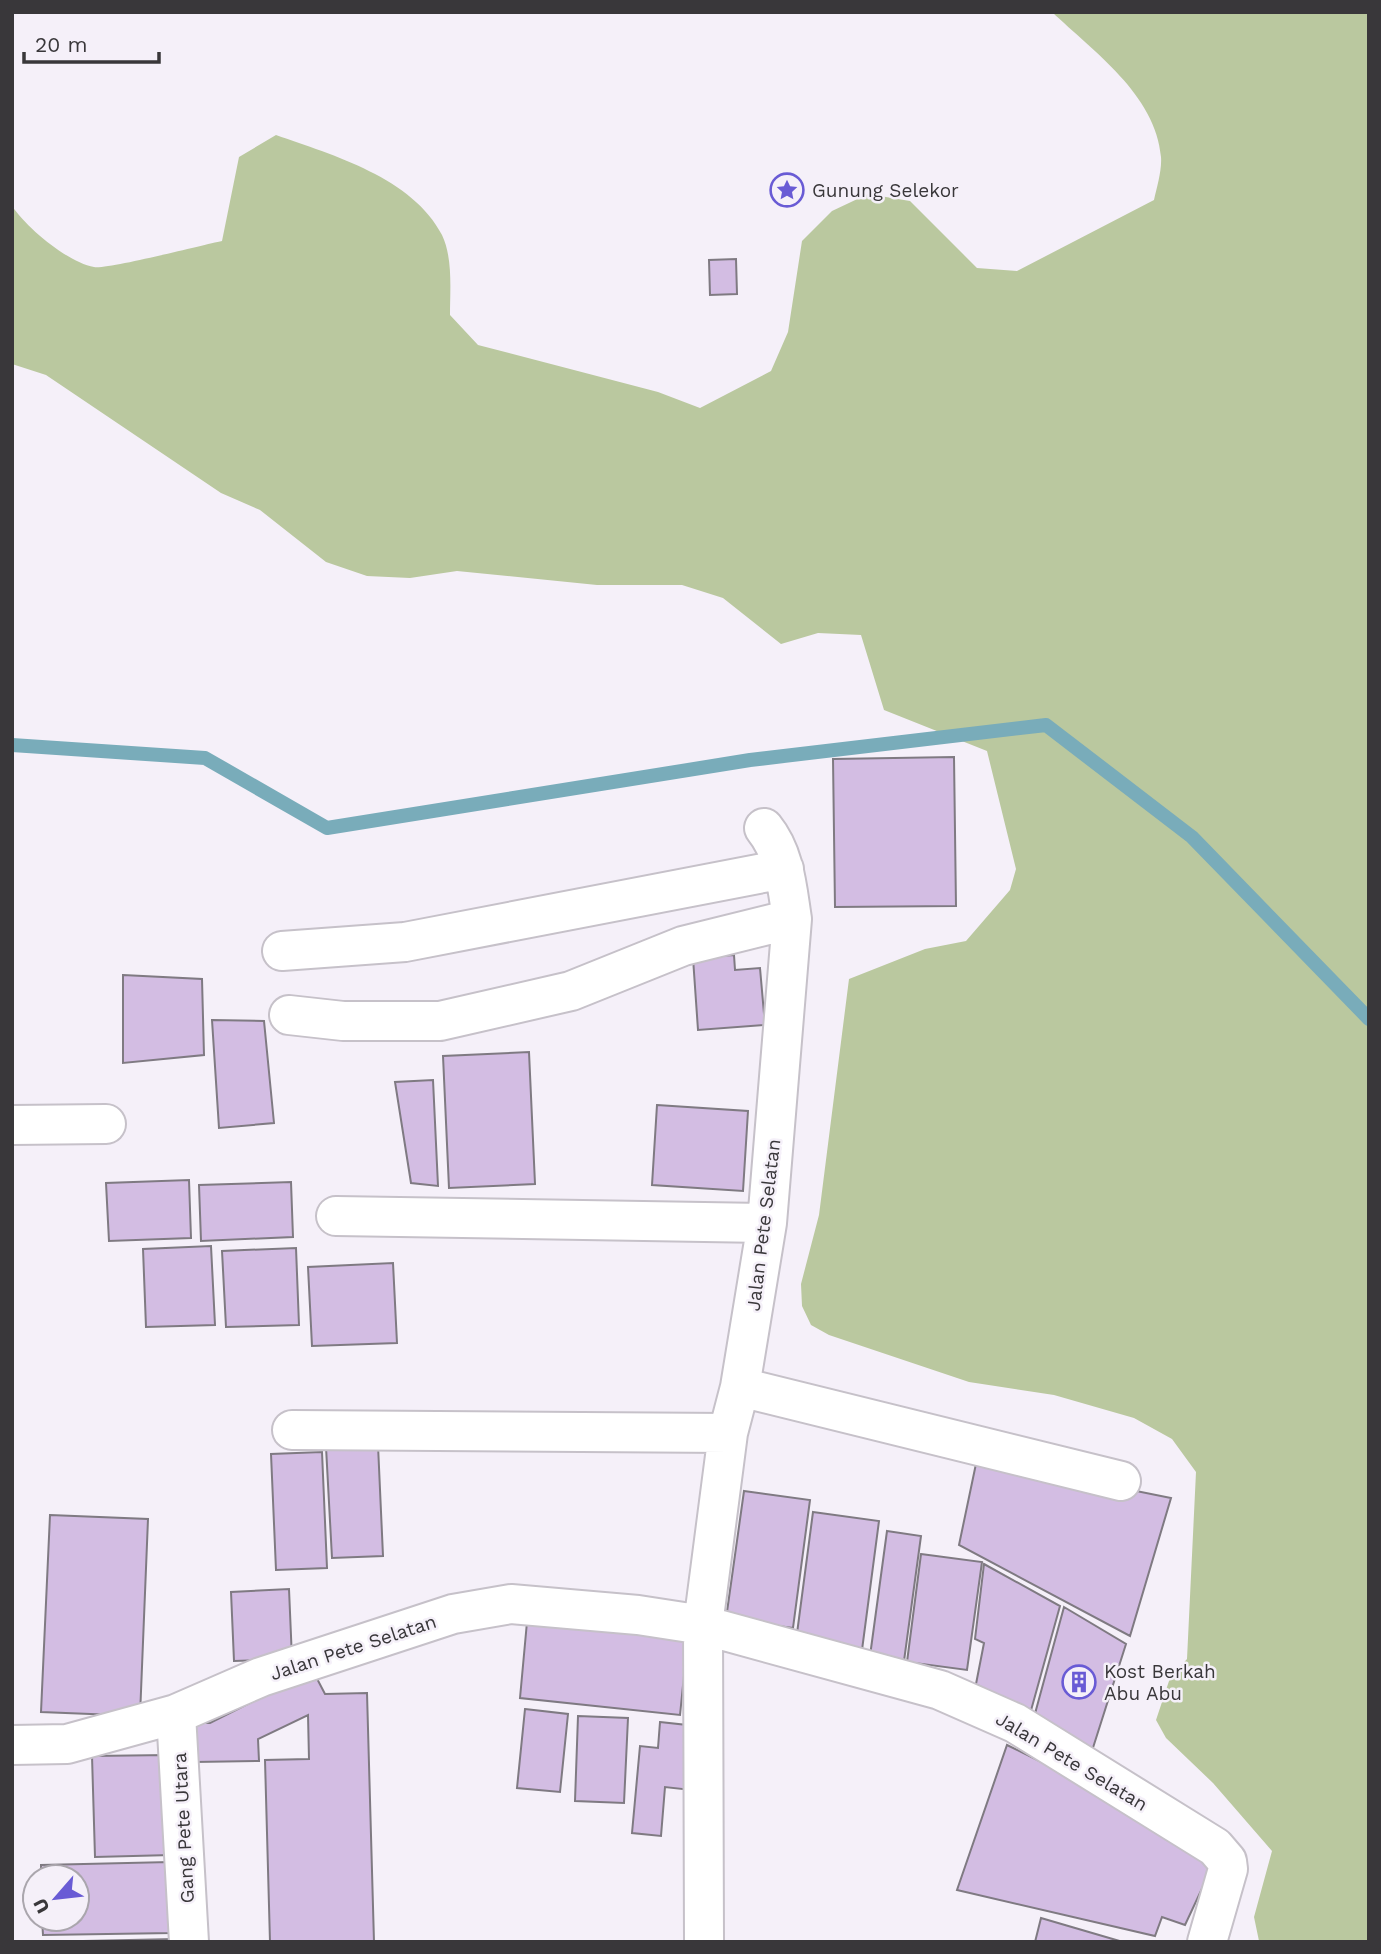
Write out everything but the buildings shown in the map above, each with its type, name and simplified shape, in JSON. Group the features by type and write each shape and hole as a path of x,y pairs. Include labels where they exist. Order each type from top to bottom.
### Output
{"street":[{"name":"Jalan Pete Selatan","path":"704,1942 703,1625 728,1433 740,1387 767,1223 792,919 784,869 776,842 764,828"},
{"path":"282,951 405,942 784,869"},
{"path":"289,1015 342,1021 440,1021 571,991 683,946 792,919"},
{"path":"12,1125 106,1124"},
{"path":"336,1216 767,1223"},
{"path":"740,1387 1121,1481"},
{"path":"292,1430 728,1433"},
{"name":"Jalan Pete Selatan","path":"12,1745 67,1744 176,1714 261,1677 453,1614 485,1607 511,1604 638,1615 703,1625 940,1690 1015,1723 1215,1847 1227,1861 1228,1869 1207,1942"},
{"name":"Gang Pete Utara","path":"176,1714 189,1942"}],"green space":[{"path":"1052,12 1369,12 1369,1942 1259,1941 1254,1917 1272,1851 1213,1783 1166,1738 1156,1720 1170,1678 1187,1659 1196,1472 1172,1439 1134,1418 1054,1395 969,1382 829,1335 811,1325 802,1306 801,1284 819,1215 849,979 925,949 966,941 1010,890 1016,869 987,751 884,710 861,635 818,633 781,644 723,598 682,585 597,585 457,571 410,578 367,576 326,562 260,510 221,493 46,375 12,364 12,206 48,243 83,264 94,267 222,241 239,157 276,135 370,171 412,198 429,215 446,244 450,274 450,315 478,345 658,392 700,408 771,371 788,332 802,241 832,211 868,194 910,201 977,268 1017,271 1154,200 1161,157 1157,135 1148,114 1120,76"}],"waterway":[{"path":"12,745 205,758 327,828 750,760 1046,725 1192,837 1369,1019"}],"place":[{"name":"Gunung Selekor","path":"787,190"},
{"name":"Kost Berkah Abu Abu","path":"1079,1682"}]}
